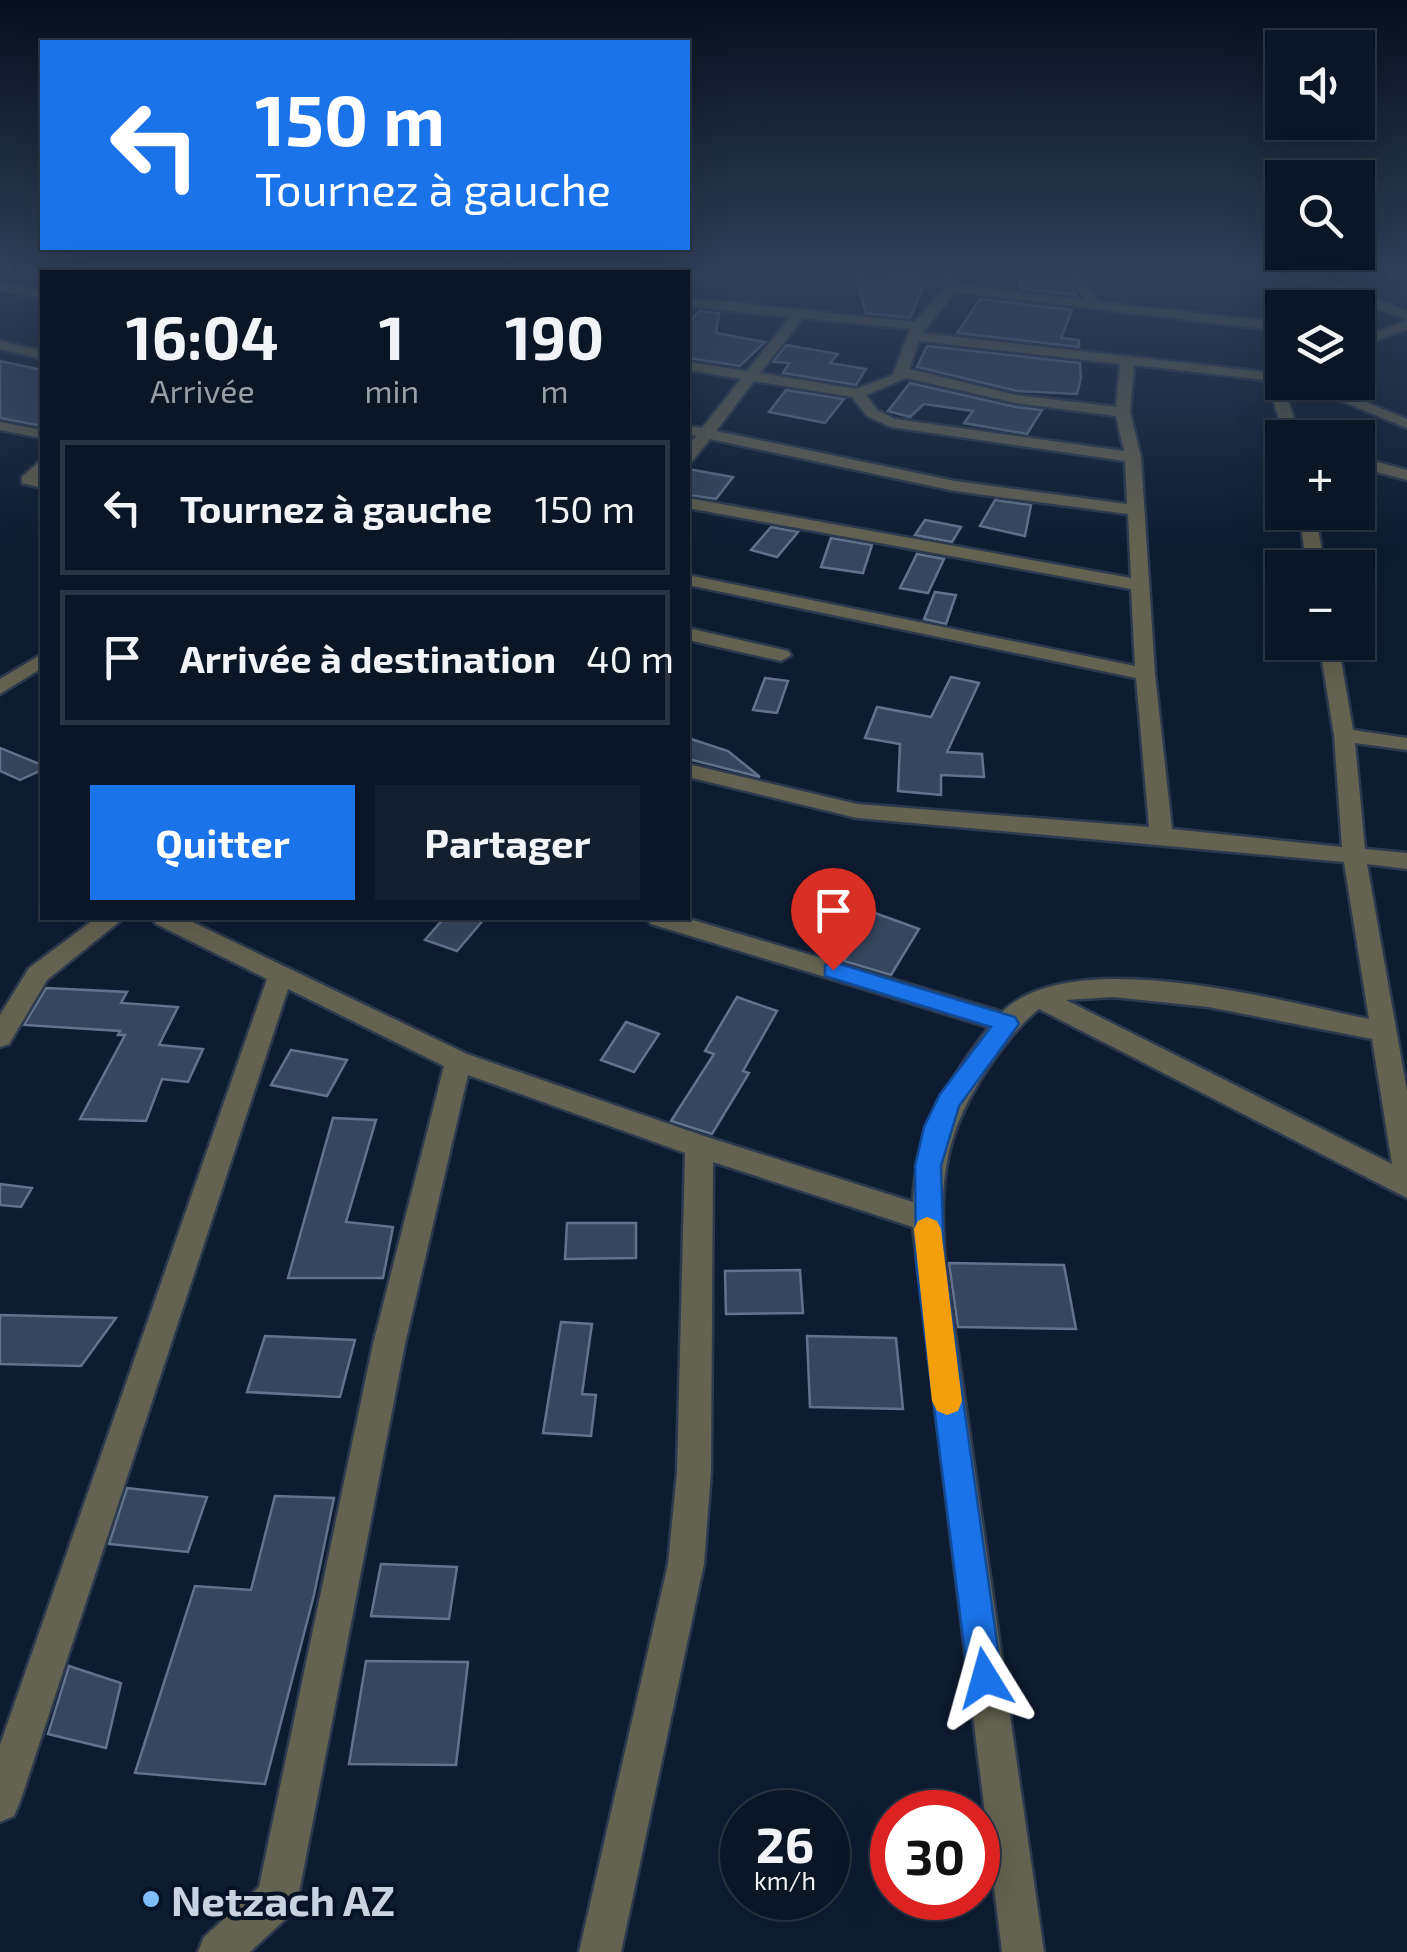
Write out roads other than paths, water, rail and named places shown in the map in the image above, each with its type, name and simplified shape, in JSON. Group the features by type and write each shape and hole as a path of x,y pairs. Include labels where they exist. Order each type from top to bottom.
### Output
{"street":[{"path":"696,431 760,364"},
{"path":"690,366 856,393 899,378 906,364"},
{"path":"1127,364 1123,412 1133,458 1145,674 1161,835"},
{"path":"1138,364 1265,377"},
{"path":"903,372 1016,399 1123,412"},
{"path":"856,393 872,413 891,423 1133,458"},
{"path":"1347,400 1407,424"},
{"path":"0,426 40,434"},
{"path":"696,431 955,486 1136,510"},
{"path":"40,466 28,480 40,483"},
{"path":"1375,467 1407,476"},
{"path":"690,503 1140,585"},
{"path":"690,580 1145,674"},
{"path":"690,634 781,655"},
{"path":"1331,660 1344,735 1354,854 1407,1172"},
{"path":"0,688 40,661"},
{"path":"1344,735 1407,744"},
{"path":"690,771 857,812 1161,835 1407,861"},
{"path":"0,1037 38,974 109,920"},
{"path":"168,920 458,1061 699,1146 927,1219"},
{"path":"666,920 1007,1024"},
{"path":"0,1802 281,974"},
{"path":"1023,1952 937,1327 927,1219 928,1166 936,1127 949,1100 1007,1024 1039,998 1074,988 1113,987 1382,1031"},
{"path":"1039,998 1407,1186"},
{"path":"219,1952 277,1898 389,1344 458,1061"},
{"path":"600,1952 686,1564 694,1472 699,1146"}],"place":[{"name":"Netzach AZ","path":"151,1899"}]}
